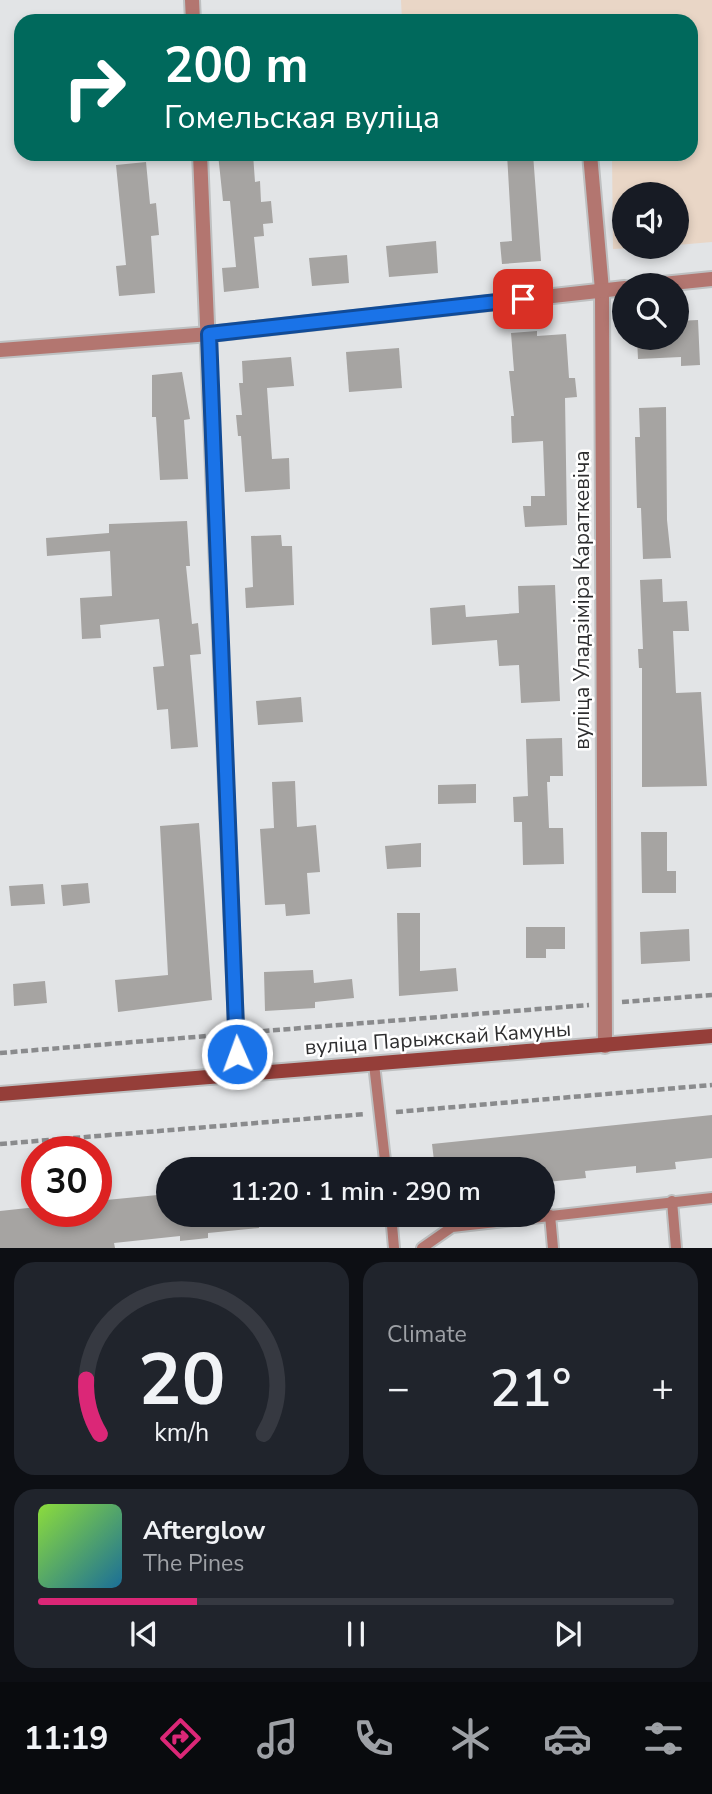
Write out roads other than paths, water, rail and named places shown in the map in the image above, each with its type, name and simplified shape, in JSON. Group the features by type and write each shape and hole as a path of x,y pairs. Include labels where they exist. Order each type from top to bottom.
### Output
{"main road":[{"name":"вуліца Парыжскай Камуны","path":"0,1094 712,1036"}],"street":[{"path":"200,161 238,1074"},
{"name":"вуліца Уладзіміра Караткевіча","path":"591,161 602,290 605,1046"},
{"path":"689,281 712,279"},
{"path":"0,350 209,334 612,289"}],"lane":[{"path":"374,1064 385,1157"},
{"path":"555,1214 712,1198"},
{"path":"672,1201 676,1248"},
{"path":"392,1227 394,1248"},
{"path":"422,1248 452,1227"},
{"path":"551,1227 553,1248"}]}
